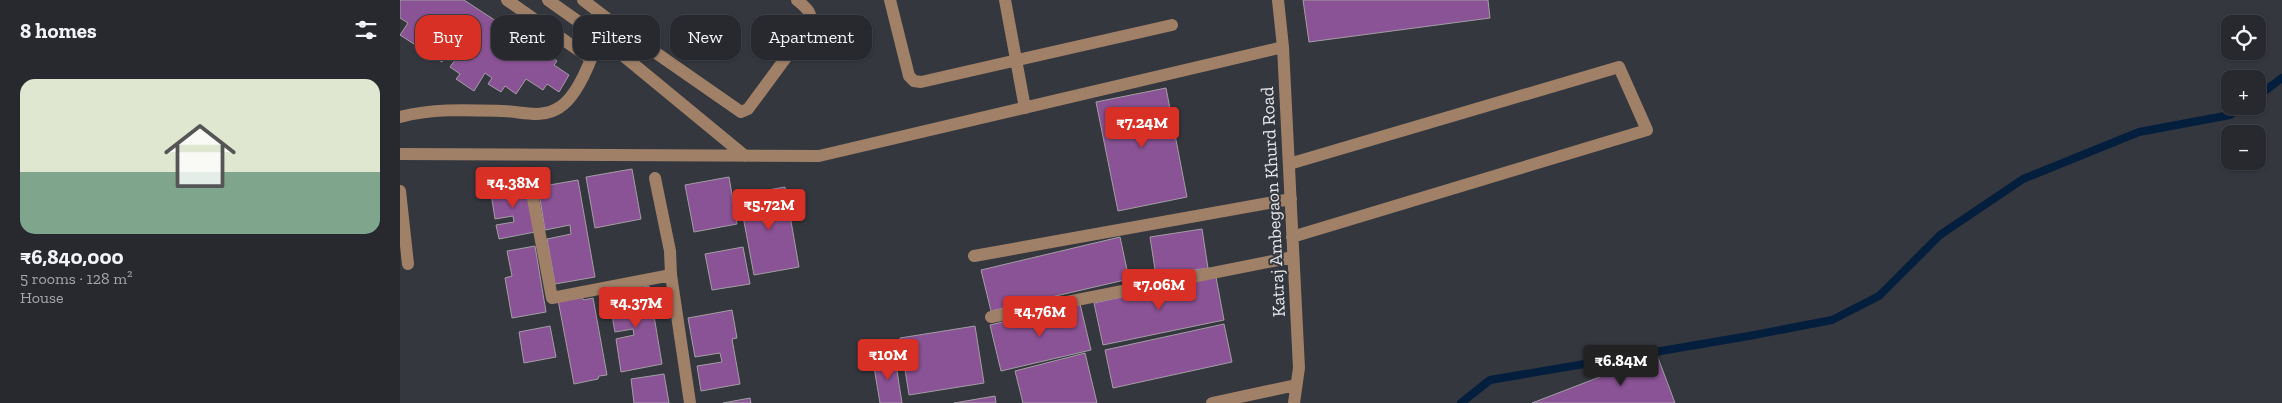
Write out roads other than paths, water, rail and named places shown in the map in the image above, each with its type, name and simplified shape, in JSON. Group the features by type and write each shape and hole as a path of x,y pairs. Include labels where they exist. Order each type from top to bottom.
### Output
{"street":[{"path":"507,0 573,46"},
{"path":"548,0 573,18"},
{"path":"583,0 602,15"},
{"path":"660,57 737,110 745,112 810,25 811,16 808,10 797,0"},
{"path":"890,0 909,76 914,81 921,82 1172,25"},
{"path":"1005,0 1025,108"},
{"name":"Katraj Ambegaon Khurd Road","path":"1278,0 1283,47 1299,368 1294,403"},
{"path":"400,154 818,156 1283,47"},
{"path":"400,117 425,113 505,111 545,115 561,107 573,92 590,60"},
{"path":"627,60 745,156"},
{"path":"1289,164 1619,67 1647,130 1292,236"},
{"path":"529,178 552,298 671,275"},
{"path":"655,178 670,251 671,275 690,403"},
{"path":"400,191 408,264"},
{"path":"974,256 1291,199"},
{"path":"991,318 1293,257"},
{"path":"1212,403 1296,385"}],"waterway":[{"path":"2266,90 2282,78"},
{"path":"1461,403 1490,380 1832,320 1879,296 1940,235 2023,179 2139,132 2230,115"}]}
